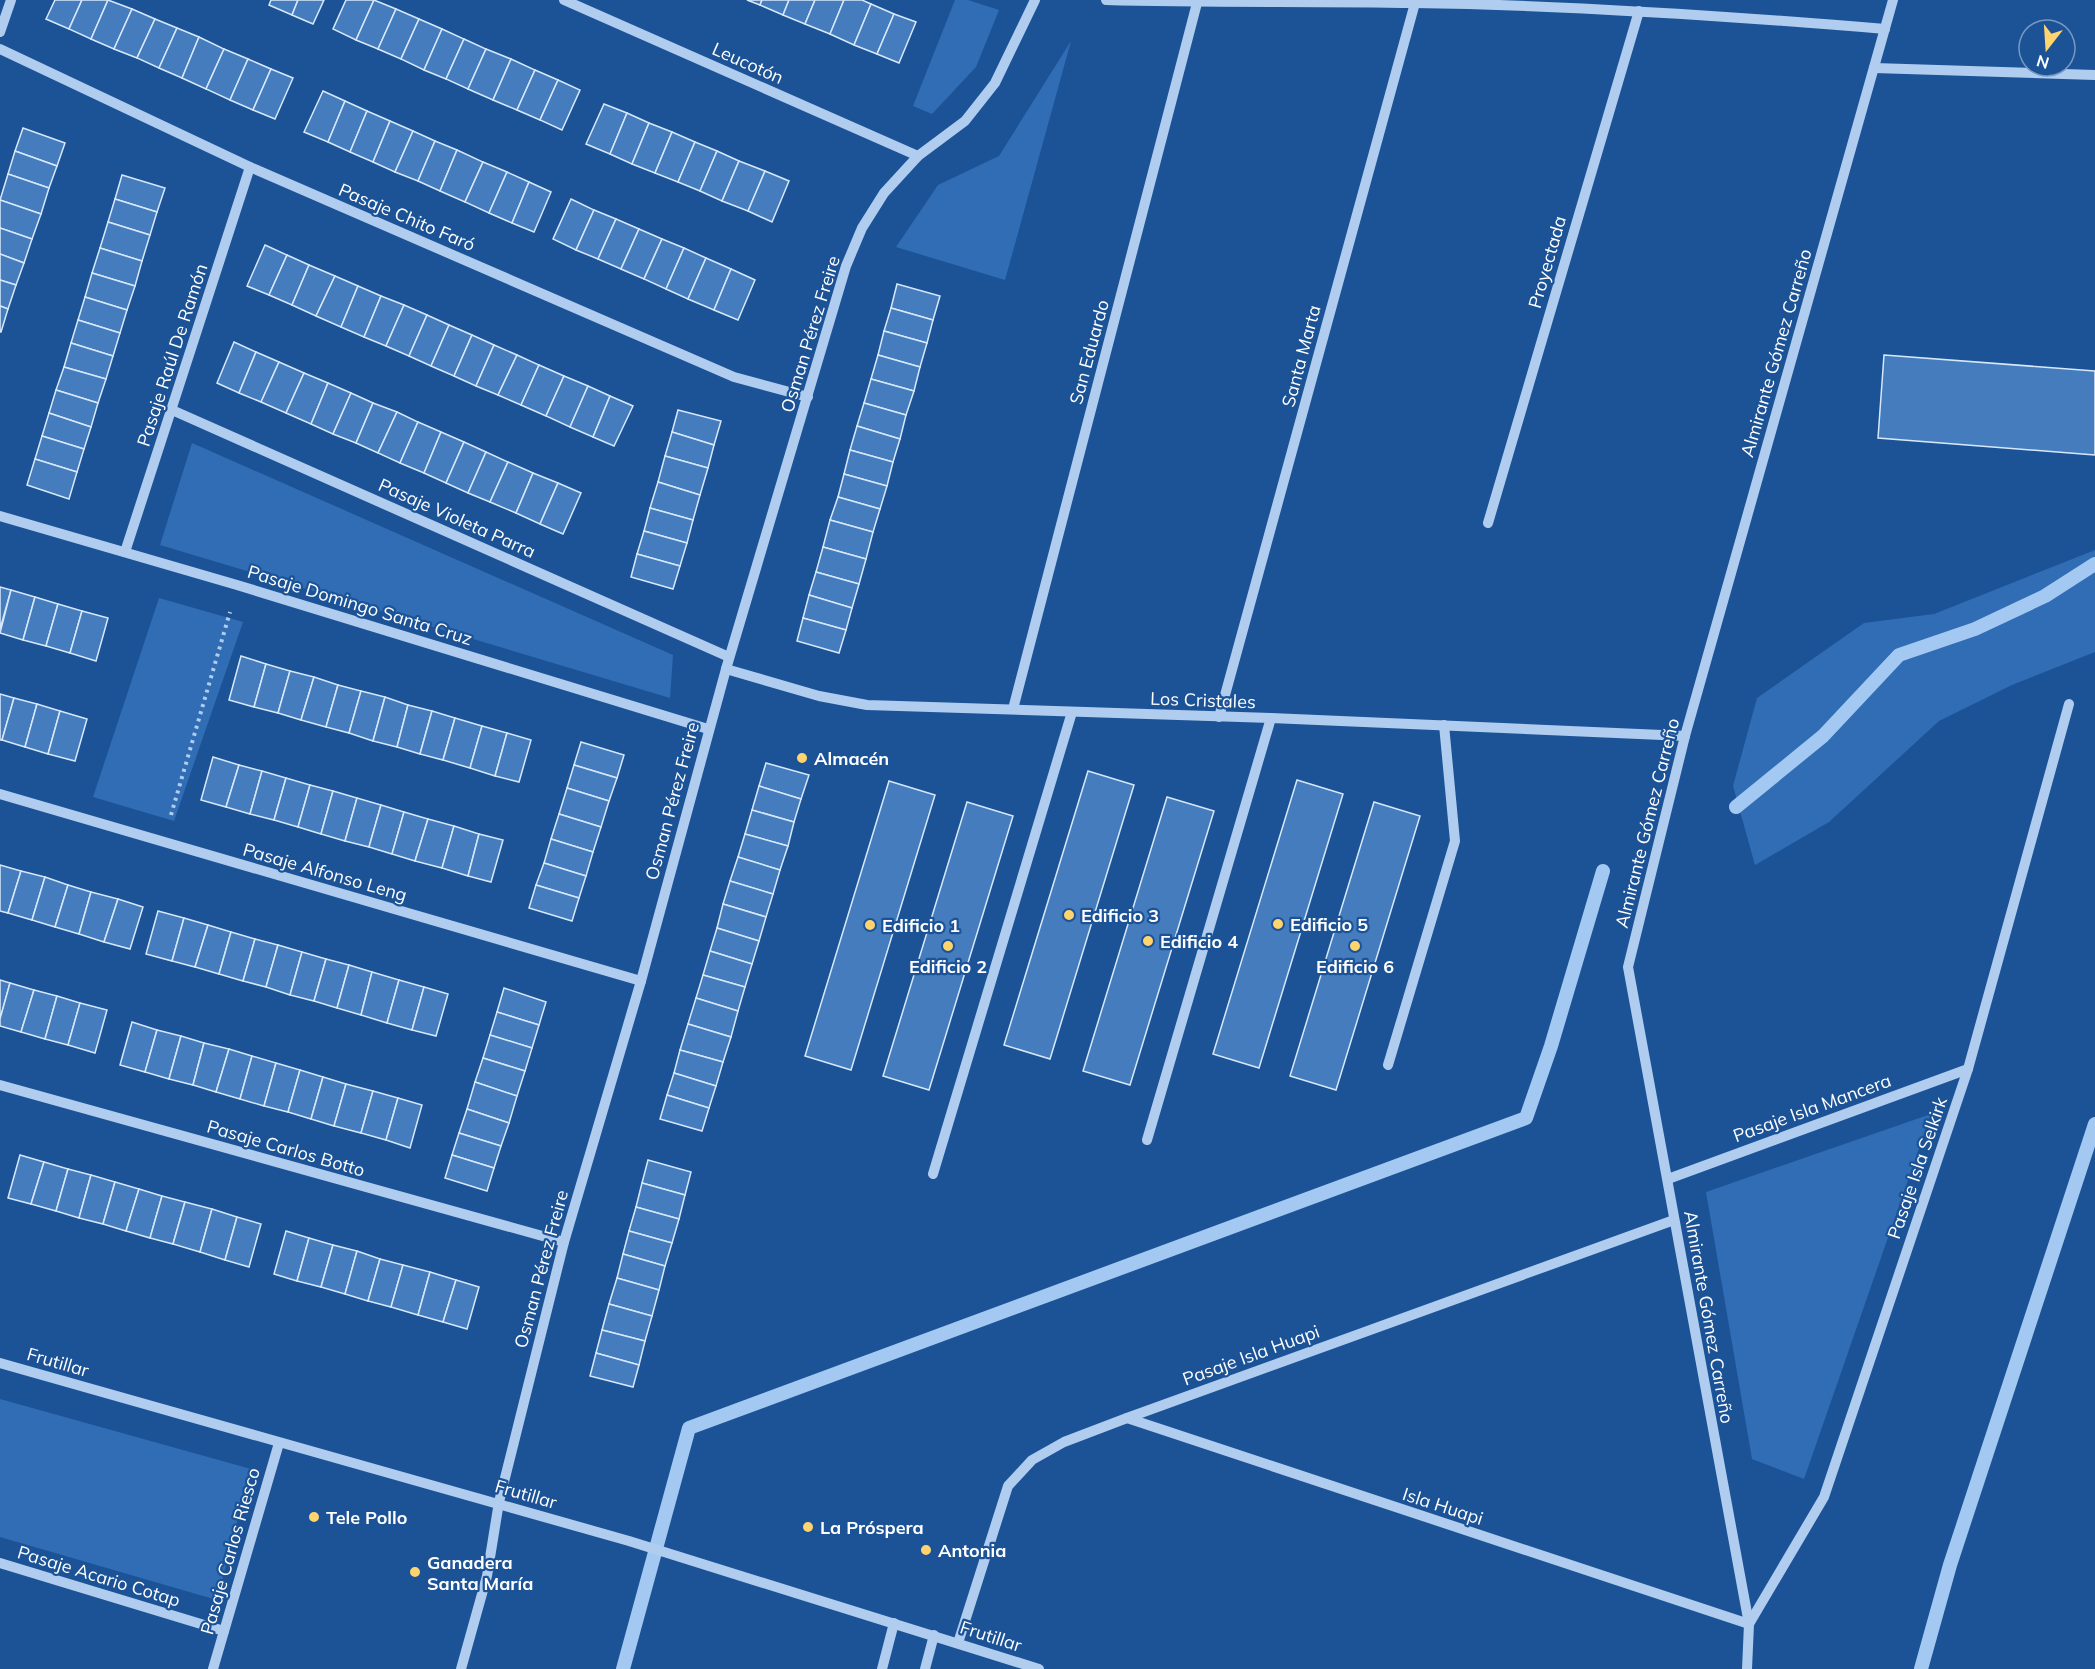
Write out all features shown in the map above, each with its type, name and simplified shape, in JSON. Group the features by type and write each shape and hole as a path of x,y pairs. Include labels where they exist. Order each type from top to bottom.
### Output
{"street":[{"path":"0,32 11,0"},
{"name":"Leucotón","path":"564,0 918,156"},
{"name":"Osman Pérez Freire","path":"461,1669 487,1576 499,1502 564,1242 640,981 708,729 846,266 862,228 885,194 918,156 964,122 996,84 1035,0"},
{"path":"1106,0 1197,3 1415,3 1639,11 1885,29"},
{"name":"Almirante Gómez Carreño","path":"1748,1669 1749,1624 1628,967 1684,736 1893,0"},
{"name":"San Eduardo","path":"1013,709 1197,3"},
{"name":"Santa Marta","path":"1219,717 1415,3"},
{"name":"Proyectada","path":"1488,523 1639,11"},
{"name":"Pasaje Chito Faró","path":"0,49 250,167 734,377 808,397"},
{"path":"1874,68 2095,75"},
{"name":"Pasaje Raúl De Ramón","path":"126,552 250,167"},
{"name":"Pasaje Violeta Parra","path":"172,410 729,657"},
{"name":"Pasaje Domingo Santa Cruz","path":"0,516 237,585 708,729"},
{"name":"Los Cristales","path":"726,669 819,696 867,705 1271,718 1684,736"},
{"name":"Pasaje Isla Selkirk","path":"1749,1624 1824,1497 1968,1069 2069,704"},
{"path":"933,1174 1072,712"},
{"path":"1147,1140 1271,718"},
{"path":"1388,1065 1455,841 1444,725"},
{"name":"Pasaje Alfonso Leng","path":"0,794 640,981"},
{"name":"Pasaje Isla Mancera","path":"1668,1179 1968,1069"},
{"name":"Pasaje Carlos Botto","path":"0,1084 564,1242"},
{"name":"Pasaje Isla Huapi","path":"958,1643 1008,1486 1032,1460 1064,1442 1126,1418 1674,1220"},
{"name":"Frutillar","path":"0,1363 279,1443 499,1502 707,1564 1039,1669"},
{"name":"Isla Huapi","path":"1126,1418 1749,1624"},
{"name":"Pasaje Carlos Riesco","path":"213,1669 279,1443"},
{"name":"Pasaje Acario Cotap","path":"0,1563 224,1631"},
{"path":"882,1669 894,1623"},
{"path":"925,1669 934,1635"}],"path":[{"path":"163,842 237,585"}],"shaded area":[{"path":"955,0 968,0 999,10 976,67 932,114 913,106"},
{"path":"1071,41 1005,280 896,247 938,185 999,156"},
{"path":"192,443 673,655 670,698 160,545"},
{"path":"2095,550 2095,652 2012,685 1939,721 1829,822 1755,865 1733,786 1757,698 1864,623 1934,614"},
{"path":"159,598 243,622 174,821 93,797"},
{"path":"1931,1114 1804,1479 1752,1459 1706,1192"},
{"path":"0,1399 251,1469 217,1600 0,1537"}],"building":[{"path":"55,0 82,0 69,29 46,19"},
{"path":"82,0 108,0 91,39 69,29"},
{"path":"108,0 132,9 114,49 91,39"},
{"path":"271,0 298,0 292,15 269,5"},
{"path":"298,0 324,0 313,24 292,15"},
{"path":"346,0 374,0 356,40 333,29"},
{"path":"374,0 396,9 378,49 356,40"},
{"path":"747,0 762,0 760,5"},
{"path":"762,0 789,0 783,15 760,5"},
{"path":"789,0 815,0 805,24 783,15"},
{"path":"815,0 844,0 830,34 805,24"},
{"path":"844,0 862,0 871,4 854,45 830,34"},
{"path":"871,4 894,14 877,54 854,45"},
{"path":"132,9 155,19 137,58 114,49"},
{"path":"396,9 419,19 401,59 378,49"},
{"path":"894,14 916,22 899,63 877,54"},
{"path":"155,19 177,28 159,68 137,58"},
{"path":"419,19 442,29 424,70 401,59"},
{"path":"177,28 199,37 182,78 159,68"},
{"path":"442,29 464,39 446,79 424,70"},
{"path":"199,37 224,49 206,89 182,78"},
{"path":"464,39 486,49 468,89 446,79"},
{"path":"224,49 248,59 230,100 206,89"},
{"path":"486,49 511,59 493,100 468,89"},
{"path":"248,59 271,69 253,110 230,100"},
{"path":"511,59 535,70 517,110 493,100"},
{"path":"271,69 293,78 275,119 253,110"},
{"path":"535,70 558,80 540,120 517,110"},
{"path":"558,80 580,90 562,130 540,120"},
{"path":"323,91 345,101 328,142 304,132"},
{"path":"345,101 367,111 350,152 328,142"},
{"path":"604,104 627,113 610,154 586,144"},
{"path":"367,111 390,121 373,162 350,152"},
{"path":"627,113 649,123 632,164 610,154"},
{"path":"390,121 413,131 395,172 373,162"},
{"path":"649,123 672,132 655,173 632,164"},
{"path":"23,128 65,143 57,166 15,151"},
{"path":"413,131 435,141 418,181 395,172"},
{"path":"672,132 695,142 678,182 655,173"},
{"path":"435,141 457,150 440,191 418,181"},
{"path":"695,142 717,151 700,191 678,182"},
{"path":"457,150 483,162 465,202 440,191"},
{"path":"15,151 57,166 49,188 8,174"},
{"path":"717,151 739,161 722,201 700,191"},
{"path":"739,161 765,171 748,211 722,201"},
{"path":"483,162 507,172 489,213 465,202"},
{"path":"765,171 789,181 772,222 748,211"},
{"path":"507,172 529,182 512,223 489,213"},
{"path":"8,174 49,188 41,214 0,200"},
{"path":"122,175 165,188 157,212 115,199"},
{"path":"529,182 551,192 534,232 512,223"},
{"path":"115,199 157,212 150,235 108,222"},
{"path":"571,199 594,210 576,250 553,239"},
{"path":"0,200 41,214 32,239 0,228"},
{"path":"594,210 616,219 598,259 576,250"},
{"path":"616,219 639,229 621,269 598,259"},
{"path":"108,222 150,235 142,261 100,248"},
{"path":"0,228 32,239 24,263 0,254"},
{"path":"639,229 662,239 644,279 621,269"},
{"path":"662,239 684,248 666,289 644,279"},
{"path":"265,245 287,255 269,295 247,286"},
{"path":"100,248 142,261 135,286 92,273"},
{"path":"684,248 706,258 688,299 666,289"},
{"path":"0,254 24,263 16,285 0,280"},
{"path":"287,255 309,265 292,305 269,295"},
{"path":"706,258 731,269 714,310 688,299"},
{"path":"309,265 335,276 316,316 292,305"},
{"path":"731,269 755,280 738,320 714,310"},
{"path":"92,273 135,286 127,310 85,297"},
{"path":"335,276 358,286 341,327 316,316"},
{"path":"0,280 16,285 8,309 0,306"},
{"path":"897,284 940,296 933,320 891,308"},
{"path":"358,286 381,296 364,337 341,327"},
{"path":"381,296 404,305 386,346 364,337"},
{"path":"85,297 127,310 120,333 78,320"},
{"path":"404,305 427,315 409,356 386,346"},
{"path":"0,306 8,309 1,332 0,332"},
{"path":"891,308 933,320 927,343 884,331"},
{"path":"427,315 449,325 431,366 409,356"},
{"path":"78,320 120,333 113,356 71,343"},
{"path":"449,325 472,335 454,376 431,366"},
{"path":"884,331 927,343 920,367 878,355"},
{"path":"472,335 494,345 476,386 454,376"},
{"path":"234,342 256,352 239,393 217,383"},
{"path":"71,343 113,356 106,379 64,367"},
{"path":"494,345 517,355 498,395 476,386"},
{"path":"256,352 279,362 261,402 239,393"},
{"path":"517,355 539,365 521,405 498,395"},
{"path":"878,355 920,367 914,391 871,379"},
{"path":"1884,355 2095,371 2095,455 1878,438"},
{"path":"279,362 304,373 286,413 261,402"},
{"path":"539,365 564,376 546,416 521,405"},
{"path":"64,367 106,379 98,403 56,390"},
{"path":"304,373 328,383 311,424 286,413"},
{"path":"564,376 588,386 570,427 546,416"},
{"path":"871,379 914,391 906,415 864,403"},
{"path":"328,383 351,393 333,434 311,424"},
{"path":"588,386 610,396 593,437 570,427"},
{"path":"56,390 98,403 91,427 49,413"},
{"path":"351,393 373,403 356,443 333,434"},
{"path":"610,396 633,406 614,446 593,437"},
{"path":"373,403 397,412 378,453 356,443"},
{"path":"864,403 906,415 900,439 857,426"},
{"path":"678,410 721,421 714,445 672,432"},
{"path":"397,412 418,422 400,463 378,453"},
{"path":"49,413 91,427 84,449 42,436"},
{"path":"418,422 441,432 424,473 400,463"},
{"path":"857,426 900,439 893,462 850,450"},
{"path":"441,432 464,442 446,483 424,473"},
{"path":"672,432 714,445 708,468 665,456"},
{"path":"42,436 84,449 77,472 35,459"},
{"path":"464,442 486,452 468,493 446,483"},
{"path":"850,450 893,462 887,486 844,474"},
{"path":"486,452 508,462 490,502 468,493"},
{"path":"665,456 708,468 700,495 658,482"},
{"path":"35,459 77,472 69,499 27,485"},
{"path":"508,462 533,473 516,513 490,502"},
{"path":"533,473 558,483 540,524 516,513"},
{"path":"844,474 887,486 880,509 838,497"},
{"path":"658,482 700,495 693,520 650,508"},
{"path":"558,483 581,493 563,534 540,524"},
{"path":"838,497 880,509 873,532 830,520"},
{"path":"650,508 693,520 687,543 644,531"},
{"path":"830,520 873,532 866,559 823,547"},
{"path":"644,531 687,543 680,566 637,554"},
{"path":"823,547 866,559 859,584 816,572"},
{"path":"637,554 680,566 673,589 631,577"},
{"path":"816,572 859,584 852,608 809,595"},
{"path":"0,587 11,590 0,629"},
{"path":"11,590 35,597 23,640 0,633"},
{"path":"809,595 852,608 846,630 803,618"},
{"path":"35,597 58,604 46,646 23,640"},
{"path":"58,604 82,611 70,653 46,646"},
{"path":"82,611 108,618 96,661 70,653"},
{"path":"803,618 846,630 839,653 797,641"},
{"path":"241,656 266,664 254,707 229,700"},
{"path":"266,664 290,671 278,713 254,707"},
{"path":"290,671 314,677 301,720 278,713"},
{"path":"314,677 338,685 326,727 301,720"},
{"path":"338,685 361,691 349,733 326,727"},
{"path":"361,691 385,697 373,741 349,733"},
{"path":"0,694 14,698 2,740 0,740"},
{"path":"385,697 408,705 397,747 373,741"},
{"path":"14,698 37,704 25,747 2,740"},
{"path":"37,704 60,711 48,754 25,747"},
{"path":"408,705 432,711 420,754 397,747"},
{"path":"60,711 87,719 75,761 48,754"},
{"path":"432,711 455,718 443,760 420,754"},
{"path":"455,718 482,726 470,768 443,760"},
{"path":"482,726 507,733 495,776 470,768"},
{"path":"507,733 531,740 519,782 495,776"},
{"path":"581,742 624,755 617,778 574,765"},
{"path":"213,757 239,765 226,807 201,800"},
{"path":"766,763 809,775 801,799 759,786"},
{"path":"239,765 262,771 250,814 226,807"},
{"path":"574,765 617,778 609,801 567,788"},
{"path":"262,771 286,778 274,820 250,814"},
{"name":"Edificio 3","path":"1088,771 1134,785 1050,1059 1004,1045"},
{"path":"286,778 310,785 298,827 274,820"},
{"name":"Edificio 5","path":"1297,780 1343,794 1259,1068 1213,1054"},
{"name":"Edificio 1","path":"889,781 935,795 851,1070 805,1056"},
{"path":"310,785 333,791 321,834 298,827"},
{"path":"759,786 801,799 794,822 752,810"},
{"path":"567,788 609,801 601,827 559,814"},
{"path":"333,791 357,798 345,841 321,834"},
{"name":"Edificio 4","path":"1167,797 1214,811 1130,1085 1083,1071"},
{"path":"357,798 381,805 369,847 345,841"},
{"name":"Edificio 2","path":"967,802 1013,816 929,1090 883,1076"},
{"name":"Edificio 6","path":"1374,802 1420,816 1336,1090 1290,1076"},
{"path":"381,805 404,812 392,854 369,847"},
{"path":"752,810 794,822 788,846 745,834"},
{"path":"404,812 428,819 415,861 392,854"},
{"path":"559,814 601,827 593,852 551,839"},
{"path":"428,819 454,826 442,868 415,861"},
{"path":"454,826 479,834 468,876 442,868"},
{"path":"479,834 503,840 491,882 468,876"},
{"path":"745,834 788,846 780,870 738,857"},
{"path":"551,839 593,852 586,876 544,863"},
{"path":"738,857 780,870 773,894 730,881"},
{"path":"544,863 586,876 579,898 536,885"},
{"path":"0,865 21,871 8,913 0,911"},
{"path":"21,871 45,877 32,920 8,913"},
{"path":"45,877 68,885 55,927 32,920"},
{"path":"730,881 773,894 766,917 723,904"},
{"path":"68,885 91,892 79,934 55,927"},
{"path":"536,885 579,898 572,921 529,908"},
{"path":"91,892 118,899 104,942 79,934"},
{"path":"118,899 143,907 130,949 104,942"},
{"path":"723,904 766,917 759,941 717,928"},
{"path":"158,911 184,918 172,961 146,954"},
{"path":"184,918 208,925 195,967 172,961"},
{"path":"208,925 231,932 219,974 195,967"},
{"path":"717,928 759,941 752,964 710,951"},
{"path":"231,932 255,939 243,981 219,974"},
{"path":"255,939 278,945 266,987 243,981"},
{"path":"278,945 302,952 290,995 266,987"},
{"path":"710,951 752,964 745,987 703,975"},
{"path":"302,952 326,959 314,1001 290,995"},
{"path":"326,959 349,965 337,1008 314,1001"},
{"path":"349,965 372,972 361,1015 337,1008"},
{"path":"372,972 399,980 387,1023 361,1015"},
{"path":"703,975 745,987 738,1011 696,998"},
{"path":"0,980 10,983 0,1019"},
{"path":"399,980 424,987 412,1030 387,1023"},
{"path":"10,983 34,990 21,1032 0,1026"},
{"path":"424,987 448,994 436,1036 412,1030"},
{"path":"504,988 546,1002 539,1025 497,1012"},
{"path":"34,990 57,996 45,1039 21,1032"},
{"path":"57,996 80,1003 68,1045 45,1039"},
{"path":"696,998 738,1011 731,1037 688,1024"},
{"path":"80,1003 107,1010 95,1053 68,1045"},
{"path":"497,1012 539,1025 532,1048 490,1035"},
{"path":"132,1022 157,1030 145,1072 120,1065"},
{"path":"688,1024 731,1037 723,1062 680,1050"},
{"path":"157,1030 181,1036 169,1079 145,1072"},
{"path":"490,1035 532,1048 525,1071 483,1058"},
{"path":"181,1036 204,1043 193,1085 169,1079"},
{"path":"204,1043 229,1049 216,1092 193,1085"},
{"path":"229,1049 252,1056 240,1099 216,1092"},
{"path":"680,1050 723,1062 716,1086 674,1073"},
{"path":"252,1056 276,1063 264,1106 240,1099"},
{"path":"483,1058 525,1071 517,1096 475,1082"},
{"path":"276,1063 300,1070 288,1112 264,1106"},
{"path":"300,1070 323,1077 311,1119 288,1112"},
{"path":"674,1073 716,1086 709,1108 667,1095"},
{"path":"323,1077 346,1084 334,1126 311,1119"},
{"path":"475,1082 517,1096 509,1123 467,1109"},
{"path":"346,1084 373,1091 361,1133 334,1126"},
{"path":"373,1091 398,1098 386,1140 361,1133"},
{"path":"667,1095 709,1108 702,1131 660,1119"},
{"path":"398,1098 422,1105 410,1148 386,1140"},
{"path":"467,1109 509,1123 501,1146 459,1133"},
{"path":"459,1133 501,1146 494,1168 452,1155"},
{"path":"20,1155 44,1162 31,1204 8,1198"},
{"path":"452,1155 494,1168 487,1191 445,1178"},
{"path":"648,1160 691,1172 685,1195 642,1183"},
{"path":"44,1162 68,1169 56,1211 31,1204"},
{"path":"68,1169 91,1175 79,1218 56,1211"},
{"path":"91,1175 115,1182 103,1224 79,1218"},
{"path":"115,1182 139,1189 126,1231 103,1224"},
{"path":"642,1183 685,1195 679,1219 636,1207"},
{"path":"139,1189 162,1196 150,1238 126,1231"},
{"path":"162,1196 185,1202 173,1244 150,1238"},
{"path":"185,1202 212,1209 200,1252 173,1244"},
{"path":"636,1207 679,1219 672,1243 629,1231"},
{"path":"212,1209 237,1217 225,1260 200,1252"},
{"path":"237,1217 261,1224 249,1267 225,1260"},
{"path":"286,1231 309,1238 297,1281 274,1274"},
{"path":"629,1231 672,1243 665,1266 623,1254"},
{"path":"309,1238 333,1245 321,1287 297,1281"},
{"path":"333,1245 357,1251 345,1294 321,1287"},
{"path":"357,1251 380,1259 368,1301 345,1294"},
{"path":"623,1254 665,1266 659,1290 617,1278"},
{"path":"380,1259 403,1265 391,1307 368,1301"},
{"path":"403,1265 430,1272 418,1315 391,1307"},
{"path":"430,1272 456,1280 443,1322 418,1315"},
{"path":"617,1278 659,1290 652,1316 609,1304"},
{"path":"456,1280 479,1287 467,1329 443,1322"},
{"path":"609,1304 652,1316 645,1341 602,1330"},
{"path":"602,1330 645,1341 639,1365 596,1353"},
{"path":"596,1353 639,1365 633,1387 590,1376"}],"waterway":[{"path":"1736,807 1823,736 1899,655 1975,629 2045,596 2095,564"},
{"path":"623,1669 689,1428 1526,1118 1551,1046 1603,871"},
{"path":"1921,1669 1950,1565 2095,1124"}],"place":[{"name":"Almacén","path":"802,758"},
{"name":"Edificio 3","path":"1069,915"},
{"name":"Edificio 5","path":"1278,924"},
{"name":"Edificio 1","path":"870,925"},
{"name":"Edificio 4","path":"1148,941"},
{"name":"Edificio 2","path":"948,946"},
{"name":"Edificio 6","path":"1355,946"},
{"name":"Tele Pollo","path":"314,1517"},
{"name":"La Próspera","path":"808,1527"},
{"name":"Antonia","path":"926,1550"},
{"name":"Ganadera Santa María","path":"415,1572"}]}
